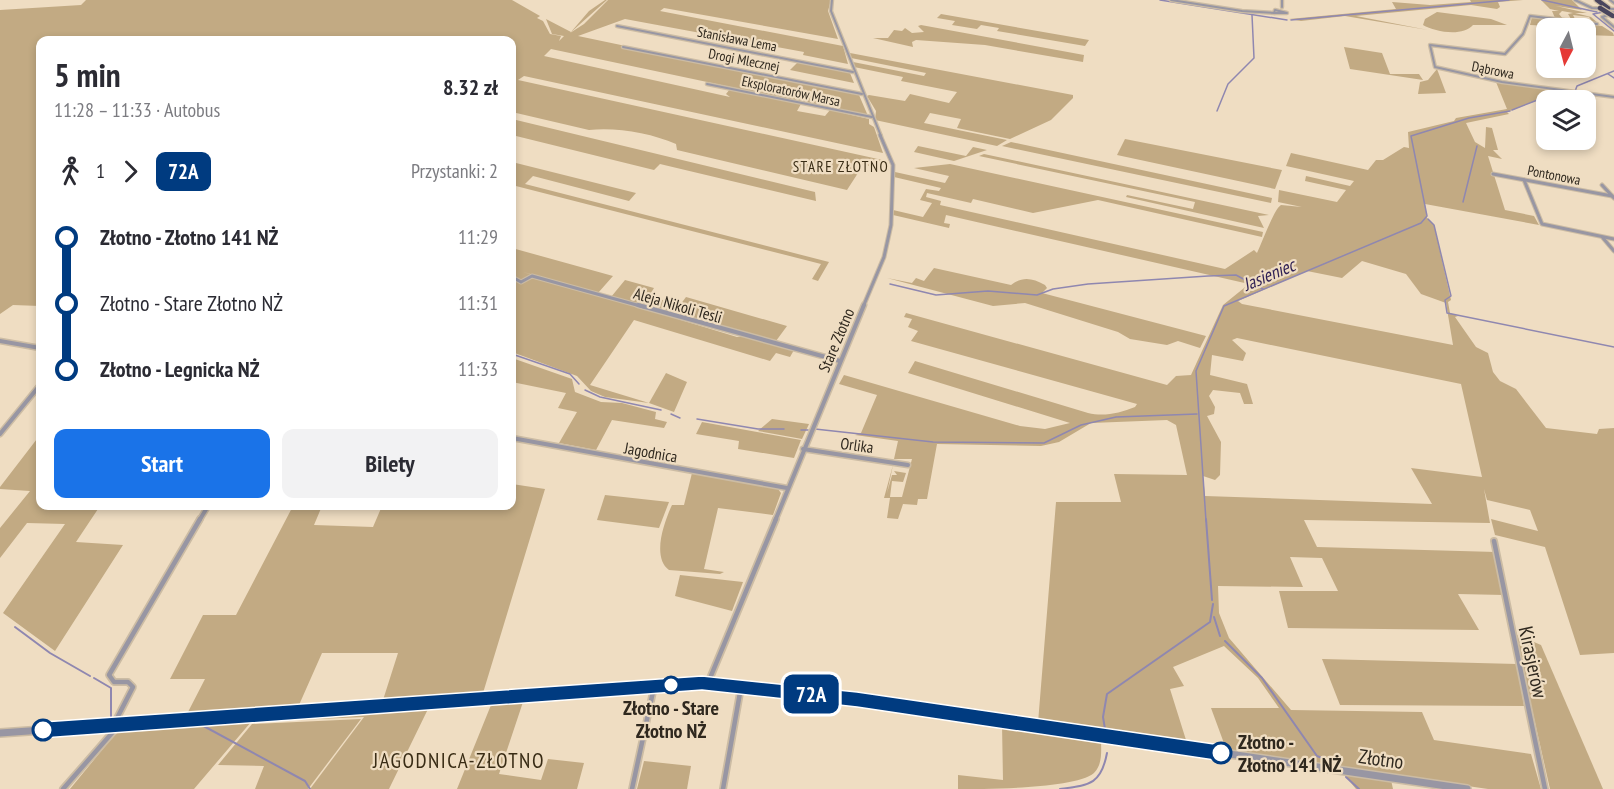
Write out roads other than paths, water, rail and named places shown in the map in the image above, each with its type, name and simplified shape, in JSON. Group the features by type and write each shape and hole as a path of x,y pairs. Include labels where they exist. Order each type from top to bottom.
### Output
{"highway":[{"path":"1589,0 1600,8 1613,12"},
{"path":"1597,0 1613,12"}],"street":[{"name":"Stare Złotno","path":"708,683 884,258 891,225 893,165 854,73 831,10 832,0"},
{"path":"1171,0 1248,12 1287,14 1282,7 1282,0"},
{"path":"1575,0 1592,8 1613,12"},
{"path":"1610,0 1614,3"},
{"path":"1275,12 1282,7"},
{"path":"1279,10 1284,11"},
{"path":"1613,12 1602,17 1614,27"},
{"name":"Dąbrowa","path":"1597,24 1530,16 1523,34 1505,54 1431,44 1435,67 1478,79 1614,97"},
{"name":"Stanisława Lema","path":"617,26 854,73"},
{"name":"Drogi Mlecznej","path":"623,46 862,94"},
{"name":"Eksploratorów Marsa","path":"706,84 872,117"},
{"name":"Pontonowa","path":"1493,174 1613,197"},
{"path":"1524,180 1542,224 1614,239"},
{"path":"1602,185 1613,197"},
{"path":"1603,237 1614,251"},
{"name":"Aleja Nikoli Tesli","path":"516,279 521,282 532,276 840,361"},
{"path":"0,341 36,347"},
{"path":"0,434 36,390"},
{"name":"Jagodnica","path":"516,439 787,488"},
{"name":"Orlika","path":"803,450 908,465"},
{"path":"63,789 117,721 133,687 128,682 114,682 109,675 206,510"},
{"name":"Kirasjerów","path":"1494,541 1545,789"},
{"name":"Złotno","path":"1,734 117,721 708,683 904,706 1467,789"},
{"path":"632,789 654,686"},
{"path":"723,789 741,686"}],"waterway":[{"path":"1160,0 1287,20"},
{"path":"1291,20 1509,0"},
{"path":"1542,0 1597,12"},
{"name":"Jasieniec","path":"1604,12 1593,14 1614,31"},
{"name":"Jasieniec","path":"1609,12 1614,12"},
{"path":"1217,111 1228,84 1254,58 1252,15"},
{"name":"Jasieniec","path":"1576,90 1577,86 1614,71"},
{"name":"Jasieniec","path":"1608,74 1614,78"},
{"name":"Jasieniec","path":"1512,110 1536,101"},
{"name":"Jasieniec","path":"1206,521 1196,371 1224,306 1421,223 1427,216 1411,136 1469,118 1510,111"},
{"path":"1463,202 1477,146"},
{"path":"1428,219 1434,225 1451,296 1445,300 1447,313 1614,347"},
{"path":"890,284 936,295 988,291 1037,295 1053,289 1088,284 1208,276 1236,275 1249,282"},
{"path":"1251,283 1263,289"},
{"path":"516,355 570,374 579,384"},
{"path":"585,390 600,397 661,410"},
{"path":"671,414 680,418"},
{"path":"815,429 933,442 1044,443 1081,425 1116,417 1197,414"},
{"path":"697,419 758,429 784,429"},
{"path":"801,430 808,430"},
{"name":"Jasieniec","path":"1206,519 1212,600"},
{"name":"Jasieniec","path":"1105,729 1103,717 1107,694 1210,622 1213,604"},
{"path":"1214,617 1220,636"},
{"path":"15,627 50,653 90,676"},
{"path":"1225,641 1262,678 1317,756 1339,765"},
{"path":"94,678 111,688 111,718 114,718"},
{"path":"119,718 195,713"},
{"path":"192,724 198,723 305,781 310,789"},
{"name":"Jasieniec","path":"1060,789 1092,782 1101,772 1107,753"},
{"path":"1346,777 1359,789"}],"place":[{"name":"Złotno - Stare Złotno NŻ","path":"671,685"},
{"name":"Złotno - Złotno 141 NŻ","path":"1221,753"}],"district":[{"name":"STARE ZŁOTNO","path":"841,167"},
{"name":"JAGODNICA-ZŁOTNO","path":"459,761"}]}
